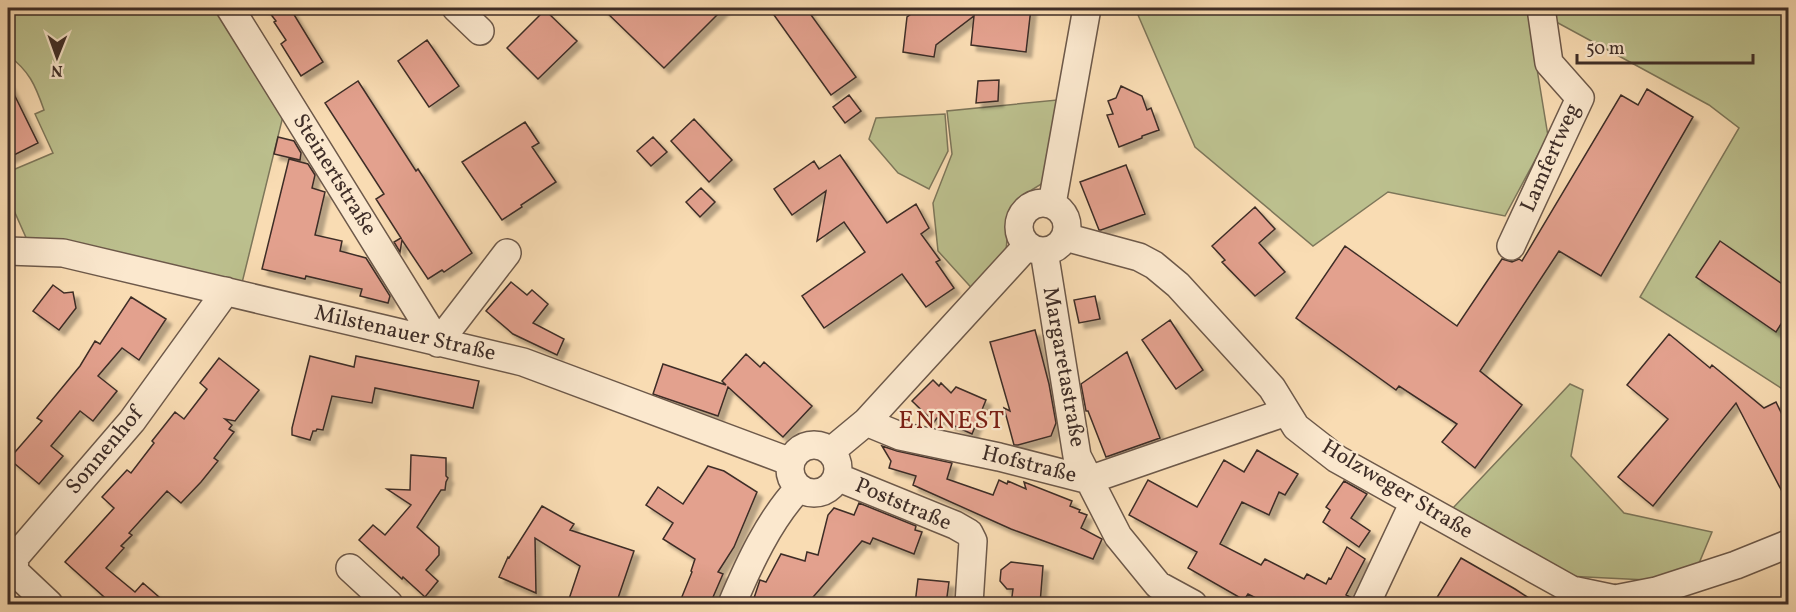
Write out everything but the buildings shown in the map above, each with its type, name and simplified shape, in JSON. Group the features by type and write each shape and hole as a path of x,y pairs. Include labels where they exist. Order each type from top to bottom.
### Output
{"street":[{"name":"Steinertstraße","path":"230,8 438,343"},
{"path":"456,8 480,31"},
{"path":"1052,204 1087,8"},
{"name":"Lamfertweg","path":"1511,246 1580,98 1549,63 1541,8"},
{"path":"831,451 866,422 1067,224 1063,212 1052,204 1035,204 1022,214 1019,231 1045,245"},
{"name":"Holzweger Straße","path":"1045,245 1139,257 1154,265 1178,285 1272,388 1296,428 1337,459 1572,590 1615,599 1666,588 1736,565 1788,544"},
{"name":"Margaretastraße","path":"1045,245 1077,456 1089,480"},
{"name":"Milstenauer Straße","path":"8,251 63,253 523,362 795,475"},
{"path":"438,343 507,253"},
{"name":"Sonnenhof","path":"49,604 14,571 15,556 132,421 226,291"},
{"name":"Hofstraße","path":"866,422 900,436 999,457 1089,480 1286,412"},
{"path":"732,604 746,571 784,503 795,475 795,454 803,447 822,446 831,451 836,459 837,477 828,489 813,493 795,475"},
{"name":"Poststraße","path":"837,477 955,525 969,533 973,541 969,604"},
{"name":"Hofstraße","path":"1089,480 1118,536 1153,595"},
{"path":"1366,604 1414,502"},
{"path":"350,568 389,604"},
{"path":"1153,595 1193,604"}],"green space":[{"path":"8,8 218,8 284,112 242,283 28,242 8,197 8,172 53,153 35,114 44,110 34,85 21,67 8,55"},
{"path":"1135,8 1527,8 1548,136 1505,216 1388,192 1313,246 1195,147"},
{"path":"1546,8 1788,8 1788,403 1781,388 1640,297 1739,128 1709,105 1547,17"},
{"path":"1057,100 1043,183 1020,197 1009,215 1006,251 978,295 938,251 933,203 952,154 947,111"},
{"path":"945,114 948,151 929,189 898,173 869,139 876,118"},
{"path":"1570,384 1583,390 1571,456 1624,513 1712,532 1697,568 1647,580 1566,576 1452,509"}],"district":[{"name":"ENNEST","path":"952,421"}]}
